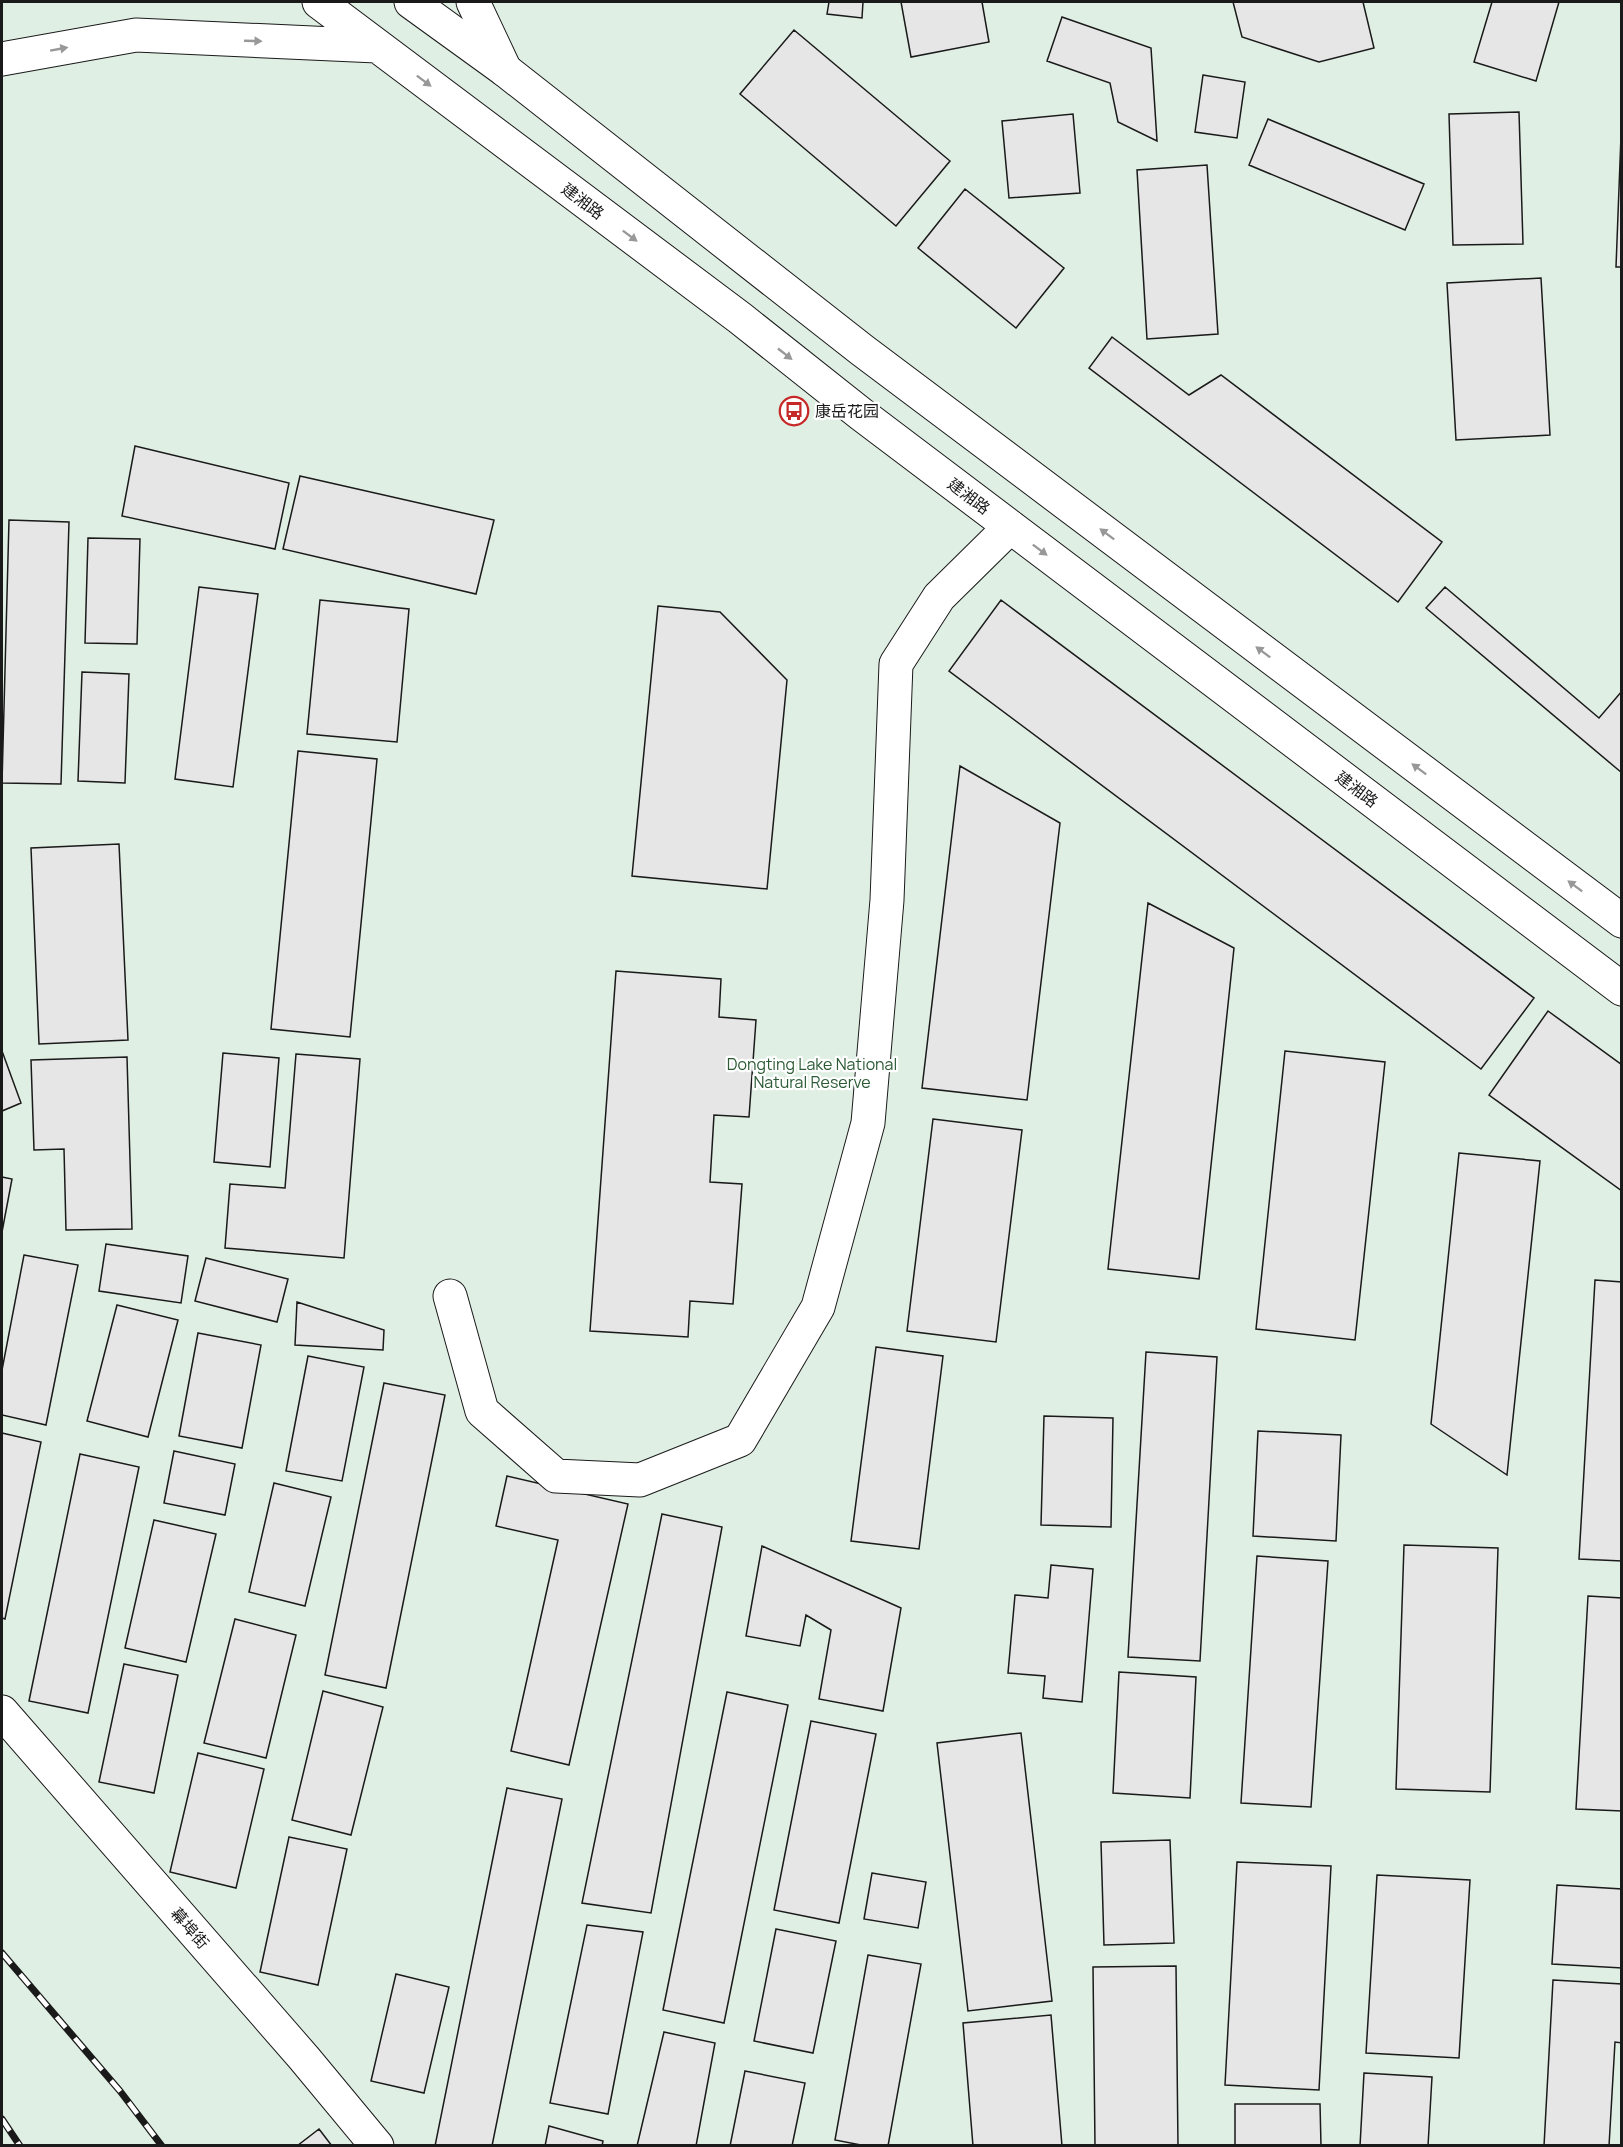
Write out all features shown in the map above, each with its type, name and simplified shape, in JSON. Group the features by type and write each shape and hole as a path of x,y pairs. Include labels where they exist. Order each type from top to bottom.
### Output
{"main road":[{"name":"建湘路","path":"319,2 740,318 861,414 1622,989"},
{"path":"411,2 505,70 862,350 1622,921"},
{"path":"473,2 505,70"},
{"path":"2,59 136,36 377,46"},
{"path":"450,1296 482,1411 556,1476 640,1480 740,1440 818,1307 868,1123 886,900 896,664 939,597 1010,527"},
{"name":"幕埠街","path":"2,1712 377,2145"}],"green space":[{"name":"Dongting Lake National Natural Reserve","path":"2,2 1621,2 1621,2145 2,2145"}],"building":[{"path":"829,2 863,2 862,18 827,14"},
{"path":"901,2 982,2 989,42 911,57"},
{"path":"1233,2 1363,2 1374,48 1319,62 1242,37"},
{"path":"1492,2 1559,2 1536,81 1474,62"},
{"path":"1062,17 1151,48 1157,141 1118,122 1110,83 1047,61"},
{"path":"794,30 950,161 896,226 740,94"},
{"path":"1203,75 1245,82 1237,138 1195,132"},
{"path":"1519,112 1523,244 1453,245 1449,114"},
{"path":"1073,114 1080,193 1009,198 1002,121"},
{"path":"1268,119 1424,184 1405,230 1249,165"},
{"path":"1621,136 1622,267 1616,267"},
{"path":"1207,165 1218,334 1147,339 1137,170"},
{"path":"965,189 1064,268 1016,328 918,248"},
{"path":"1541,278 1550,435 1456,440 1447,283"},
{"path":"1112,337 1189,395 1221,375 1442,542 1398,602 1089,368"},
{"path":"135,446 289,483 275,549 122,516"},
{"path":"300,476 494,520 476,594 283,549"},
{"path":"9,520 69,522 61,784 2,783"},
{"path":"88,538 140,539 137,644 85,643"},
{"path":"199,587 258,594 233,787 175,779"},
{"path":"1445,587 1599,718 1622,691 1622,773 1426,608"},
{"path":"320,600 409,609 397,742 307,734"},
{"path":"1001,600 1534,998 1481,1069 949,671"},
{"path":"658,606 720,612 787,680 767,889 632,876"},
{"path":"82,672 129,674 125,783 78,781"},
{"path":"298,751 377,759 350,1037 271,1029"},
{"path":"960,766 1060,823 1027,1100 922,1088"},
{"path":"119,844 128,1040 39,1044 31,848"},
{"path":"1148,903 1234,948 1199,1279 1108,1269"},
{"path":"616,971 721,979 719,1017 756,1020 749,1117 714,1115 710,1182 742,1184 733,1304 690,1301 688,1337 590,1331"},
{"path":"1548,1011 1622,1065 1622,1191 1489,1095"},
{"path":"2,1051 21,1103 2,1111"},
{"path":"1285,1051 1385,1062 1355,1340 1256,1329"},
{"path":"223,1053 279,1058 270,1167 214,1162"},
{"path":"296,1054 360,1059 344,1258 225,1248 230,1184 285,1188"},
{"path":"127,1057 132,1229 66,1230 64,1149 34,1150 31,1060"},
{"path":"933,1119 1022,1130 996,1342 907,1331"},
{"path":"1459,1153 1540,1161 1507,1475 1431,1424"},
{"path":"2,1177 12,1179 2,1232"},
{"path":"106,1244 188,1256 181,1303 99,1291"},
{"path":"24,1255 78,1265 46,1425 2,1415 2,1370"},
{"path":"206,1258 288,1279 277,1322 195,1301"},
{"path":"1595,1280 1622,1282 1622,1561 1579,1559"},
{"path":"297,1302 384,1330 383,1350 295,1345"},
{"path":"117,1305 178,1320 148,1437 87,1421"},
{"path":"198,1333 261,1345 242,1448 179,1436"},
{"path":"876,1347 943,1356 919,1549 851,1541"},
{"path":"1146,1352 1217,1357 1200,1661 1128,1657"},
{"path":"308,1356 364,1367 342,1481 286,1471"},
{"path":"384,1383 445,1395 386,1688 325,1675"},
{"path":"1044,1416 1113,1418 1111,1527 1041,1525"},
{"path":"1258,1431 1341,1435 1336,1541 1253,1536"},
{"path":"2,1433 41,1442 5,1619 2,1618"},
{"path":"174,1451 235,1464 225,1515 164,1503"},
{"path":"80,1454 139,1467 88,1713 29,1701"},
{"path":"507,1476 628,1504 569,1765 511,1751 558,1540 496,1526"},
{"path":"274,1483 331,1497 305,1606 249,1592"},
{"path":"662,1514 722,1527 651,1913 582,1903"},
{"path":"154,1520 216,1534 186,1662 125,1648"},
{"path":"1404,1545 1498,1548 1490,1792 1396,1789"},
{"path":"762,1546 901,1608 883,1711 819,1699 831,1630 806,1615 800,1646 746,1636"},
{"path":"1257,1556 1328,1561 1311,1807 1241,1803"},
{"path":"1051,1565 1093,1569 1082,1702 1043,1698 1045,1676 1008,1673 1015,1595 1048,1598"},
{"path":"1588,1596 1622,1598 1622,1811 1576,1809"},
{"path":"235,1619 296,1635 266,1758 204,1743"},
{"path":"124,1664 178,1675 154,1793 99,1782"},
{"path":"1119,1672 1196,1677 1190,1798 1113,1793"},
{"path":"323,1691 383,1707 351,1835 292,1820"},
{"path":"727,1692 788,1705 724,2023 663,2010"},
{"path":"811,1721 876,1734 839,1923 774,1910"},
{"path":"1021,1733 1052,2001 968,2011 937,1743"},
{"path":"198,1753 264,1769 236,1888 170,1872"},
{"path":"507,1788 562,1799 492,2146 435,2146"},
{"path":"289,1837 347,1849 318,1985 260,1972"},
{"path":"1170,1840 1174,1943 1104,1945 1101,1842"},
{"path":"1237,1862 1331,1866 1319,2090 1225,2085"},
{"path":"872,1873 926,1882 918,1928 864,1919"},
{"path":"1377,1875 1470,1880 1459,2058 1366,2053"},
{"path":"1557,1885 1622,1889 1622,1968 1552,1964"},
{"path":"587,1925 643,1932 608,2114 550,2103"},
{"path":"776,1929 836,1941 813,2053 754,2041"},
{"path":"868,1955 921,1964 888,2146 866,2146 835,2140"},
{"path":"1176,1966 1178,2146 1095,2146 1093,1967"},
{"path":"396,1974 449,1987 424,2093 371,2081"},
{"path":"1553,1980 1622,1984 1622,2043 1615,2042 1609,2146 1544,2146"},
{"path":"1051,2015 1062,2146 973,2146 963,2023"},
{"path":"664,2032 715,2043 696,2146 637,2146"},
{"path":"745,2071 805,2083 792,2146 730,2146"},
{"path":"1364,2073 1432,2077 1428,2146 1360,2146"},
{"path":"1235,2104 1320,2104 1321,2146 1235,2146"},
{"path":"549,2126 603,2141 602,2146 545,2146"},
{"path":"319,2129 332,2146 297,2146"}],"railway":[{"path":"2,1953 120,2091 162,2146"},
{"path":"2,2119 20,2146"}],"place":[{"name":"康岳花园","path":"794,411"}]}
